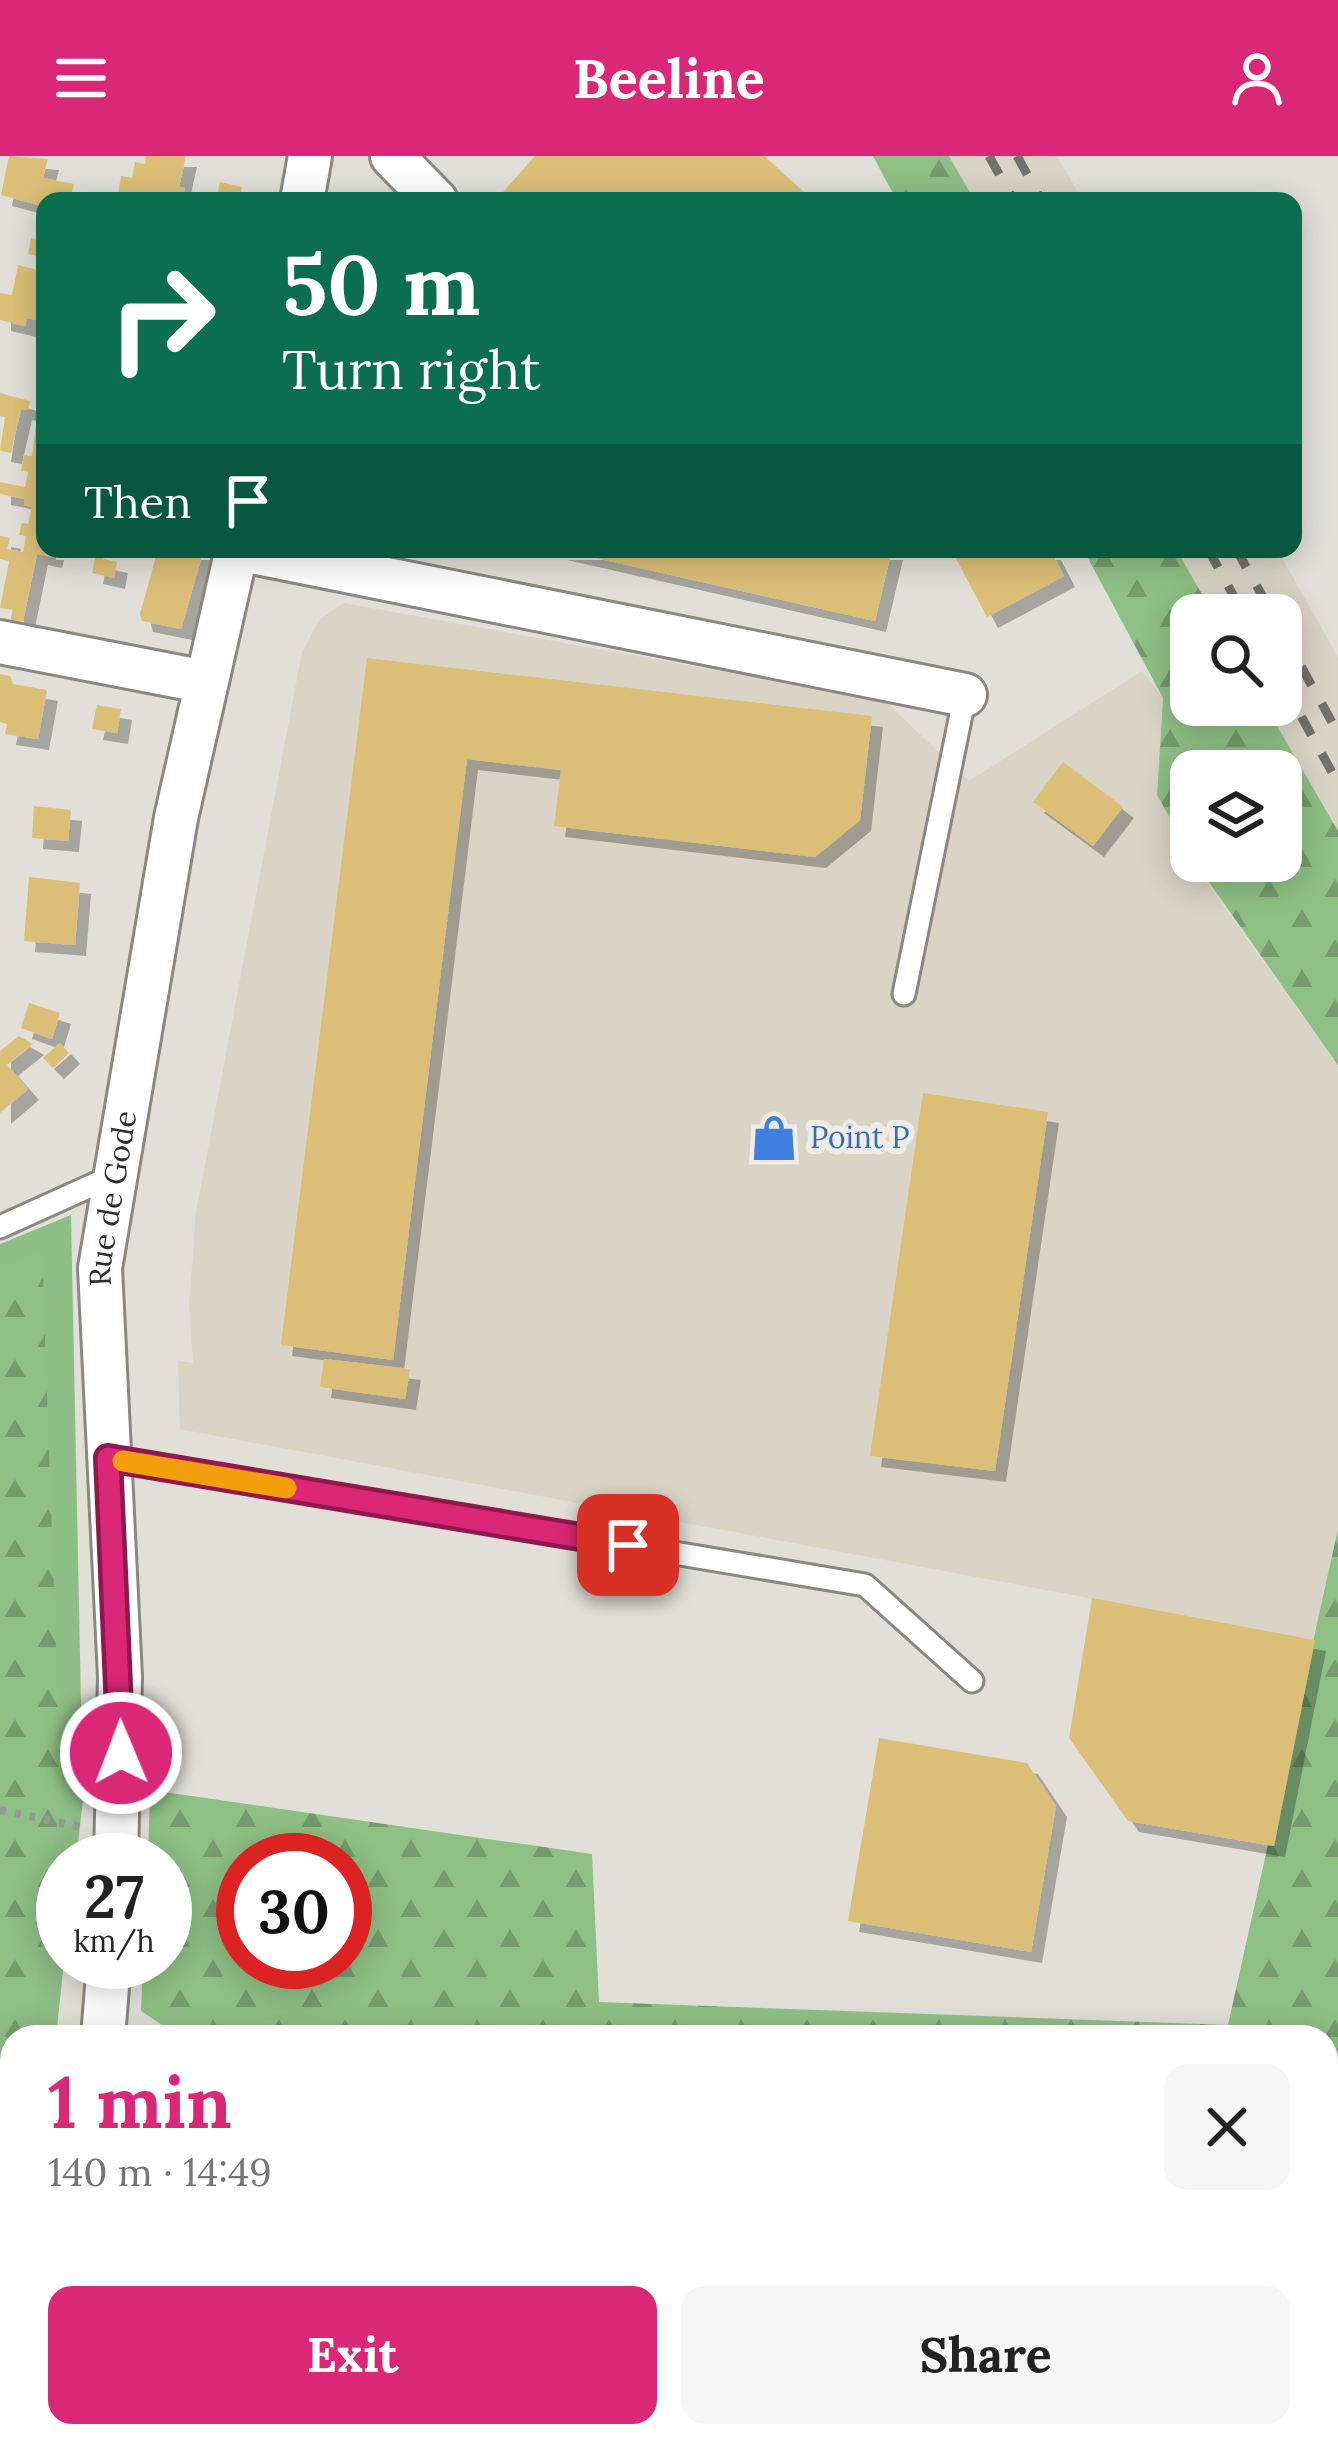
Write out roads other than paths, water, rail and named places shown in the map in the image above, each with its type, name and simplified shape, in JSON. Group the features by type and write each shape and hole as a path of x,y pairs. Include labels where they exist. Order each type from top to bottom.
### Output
{"street":[{"path":"304,192 310,156"},
{"path":"392,156 427,192"},
{"name":"Rue de Gode","path":"117,1833 119,1677 100,1268 176,818 235,558"},
{"path":"282,558 965,695"},
{"path":"0,642 206,682"},
{"path":"105,2025 107,1989"}],"lane":[{"path":"904,994 965,695"},
{"path":"0,1227 116,1175"},
{"path":"108,1458 865,1585 972,1682"}],"railway":[{"path":"989,156 1009,192"},
{"path":"1017,156 1037,192"},
{"path":"1213,558 1233,594"},
{"path":"1241,558 1261,594"},
{"path":"1302,668 1338,733"},
{"path":"1302,718 1338,783"}],"place":[{"name":"Point P","path":"774,1138"}]}
